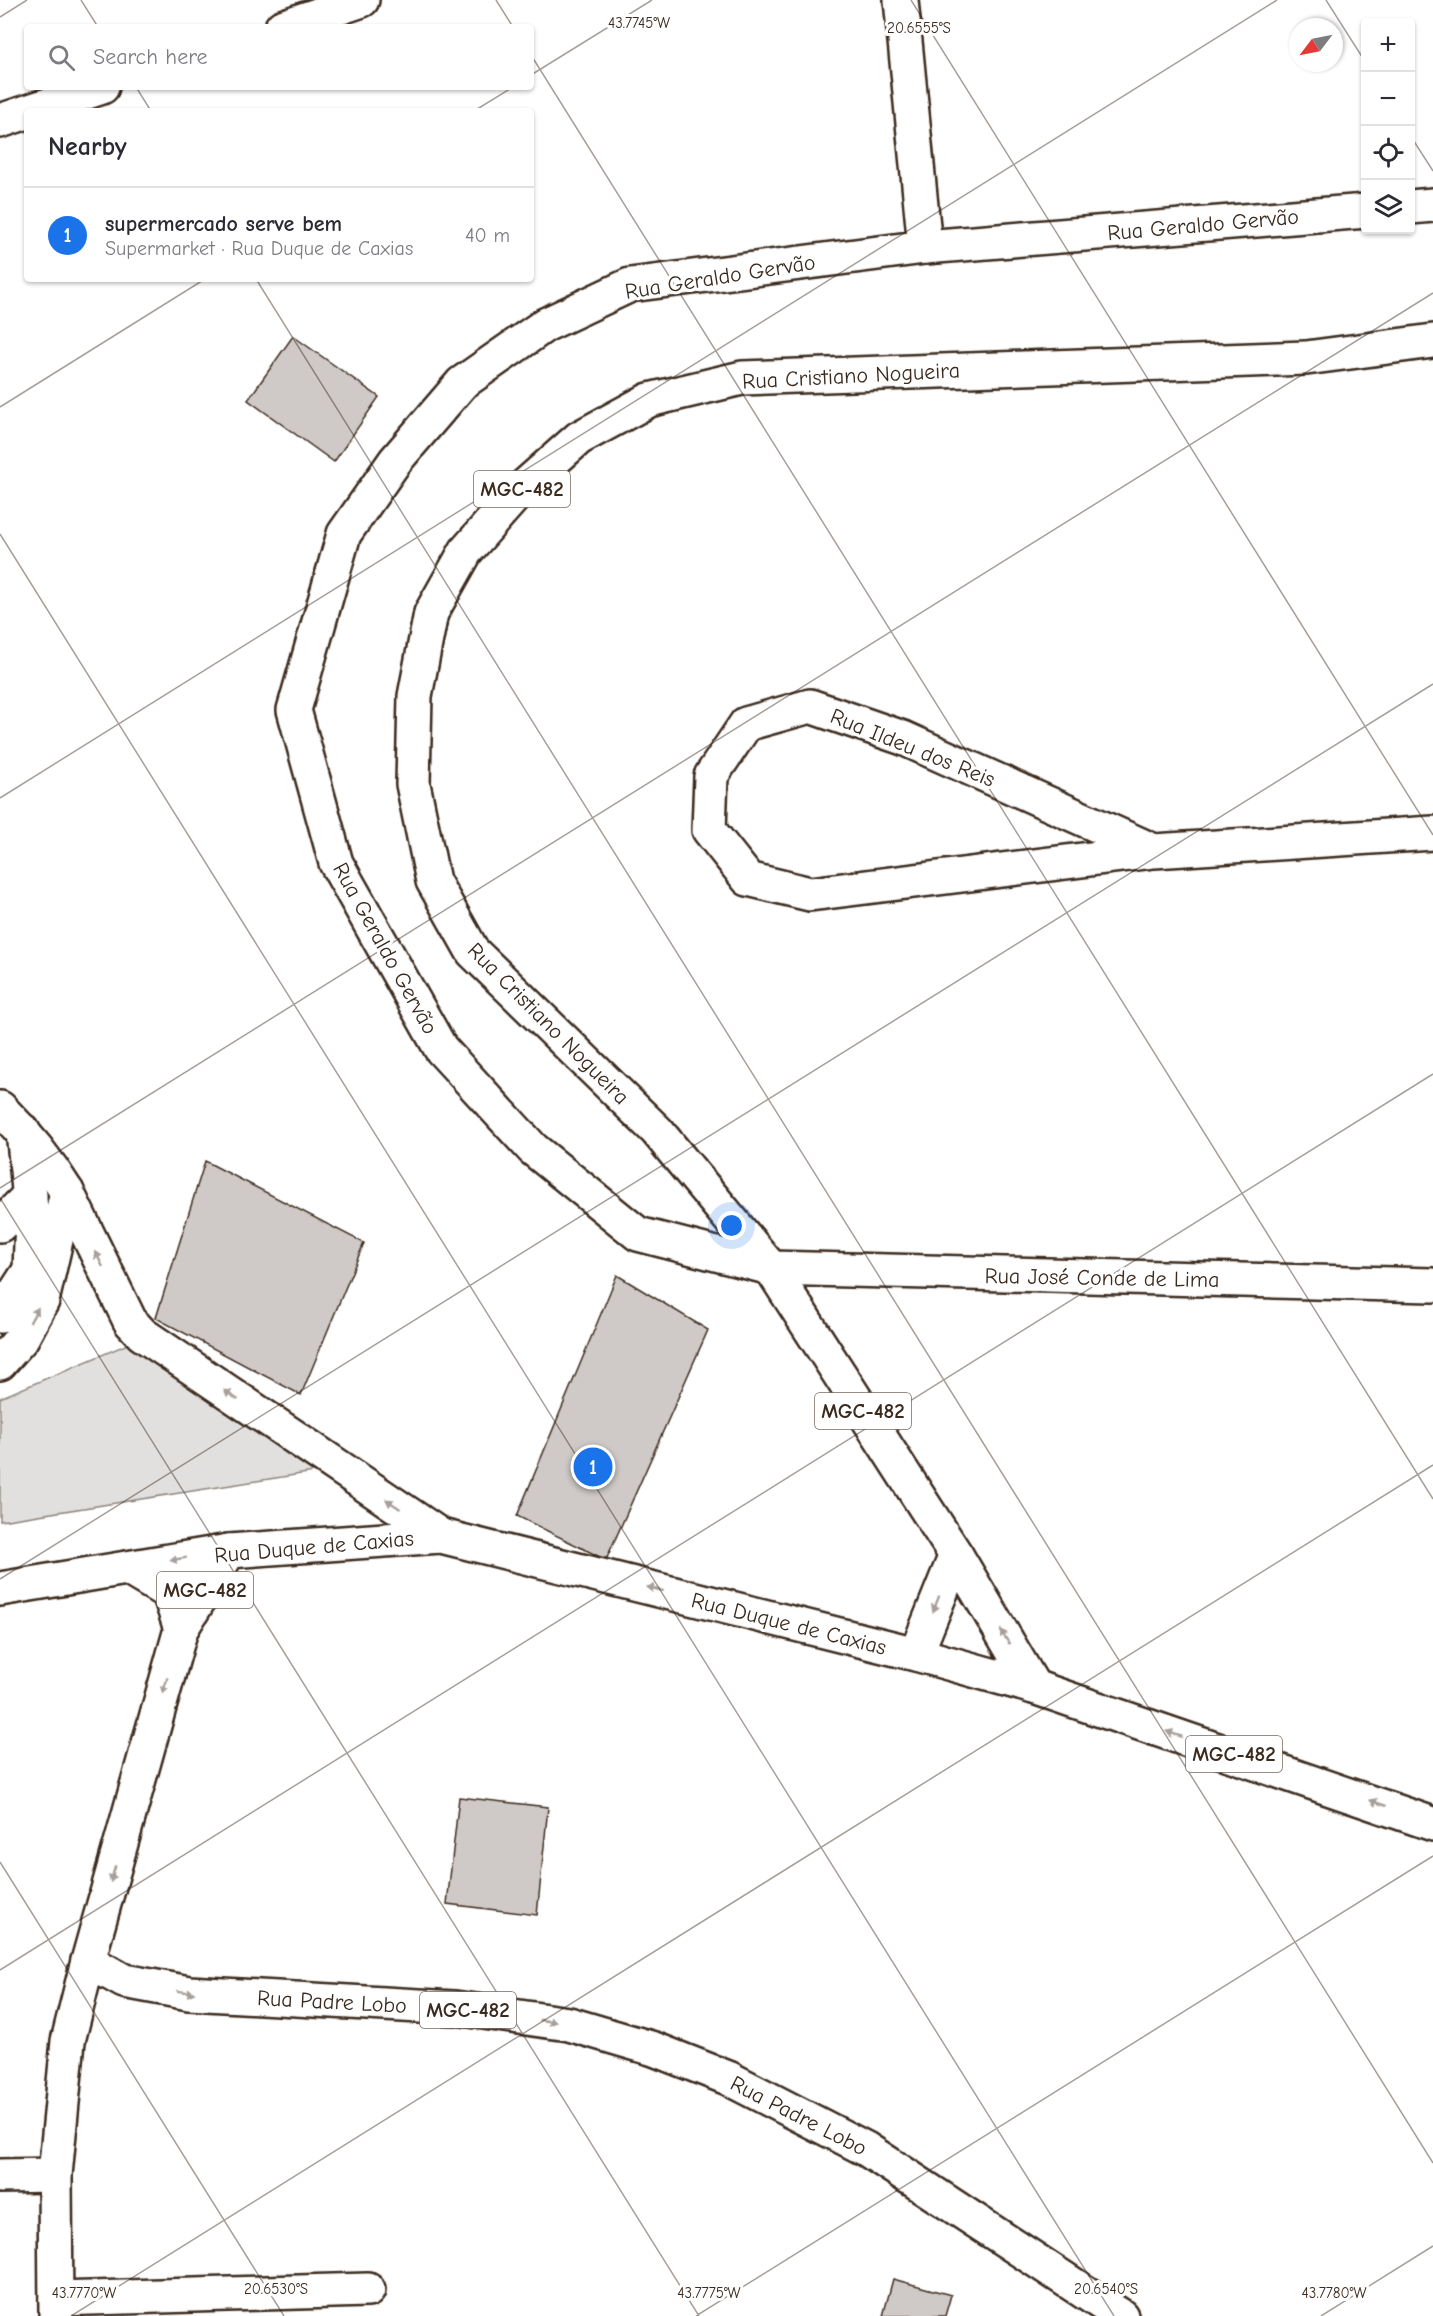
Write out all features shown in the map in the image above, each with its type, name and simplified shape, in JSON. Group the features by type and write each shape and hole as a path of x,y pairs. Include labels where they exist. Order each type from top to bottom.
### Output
{"main road":[{"path":"291,24 362,0"},
{"path":"901,0 925,247"},
{"path":"41,108 93,90"},
{"path":"0,121 24,114"},
{"path":"1415,207 1433,205"},
{"name":"Rua Geraldo Gervão","path":"771,1268 638,1234 533,1149 441,1049 336,863 294,710 344,534 395,460 462,383 545,325 630,285 925,247 1361,211"},
{"name":"Rua Cristiano Nogueira","path":"771,1268 657,1131 473,952 433,881 413,784 415,696 431,614 466,551 519,491 579,438 649,400 742,378 1306,358 1433,341"},
{"name":"Rua Ildeu dos Reis","path":"1154,851 903,738 810,706 746,724 711,776 709,830 748,879 810,894 1154,851 1433,833"},
{"path":"0,1108 23,1131 67,1192 126,1313 142,1334 441,1536"},
{"path":"0,1316 30,1270 32,1219 23,1131"},
{"path":"0,1363 22,1338 42,1301 67,1192"},
{"path":"0,1225 30,1195"},
{"name":"Rua José Conde de Lima","path":"771,1268 1433,1285"},
{"name":"MGC-482","path":"771,1268 956,1555 1034,1687"},
{"name":"Rua Duque de Caxias","path":"0,1588 229,1551 441,1536 916,1654 1034,1687 1433,1824"},
{"name":"MGC-482","path":"88,1961 181,1629 229,1551"},
{"path":"916,1654 956,1555"},
{"path":"127,1568 170,1593 181,1629"},
{"path":"88,1961 68,2041 55,2175 56,2307 368,2290"},
{"name":"Rua Padre Lobo","path":"88,1961 124,1981 189,1993 455,2008 569,2024 654,2049 728,2078 866,2149 1121,2316"},
{"path":"0,2176 55,2175"}],"shaded area":[{"path":"130,1343 314,1472 0,1521 0,1398"}],"building":[{"path":"293,336 379,397 334,462 248,400"},
{"path":"205,1161 364,1243 301,1395 156,1318"},
{"path":"617,1275 708,1330 606,1560 517,1516"},
{"path":"459,1797 548,1807 537,1915 447,1904"},
{"path":"893,2279 951,2295 945,2316 883,2316"}],"place":[{"name":"supermercado serve bem","path":"593,1467"}]}
